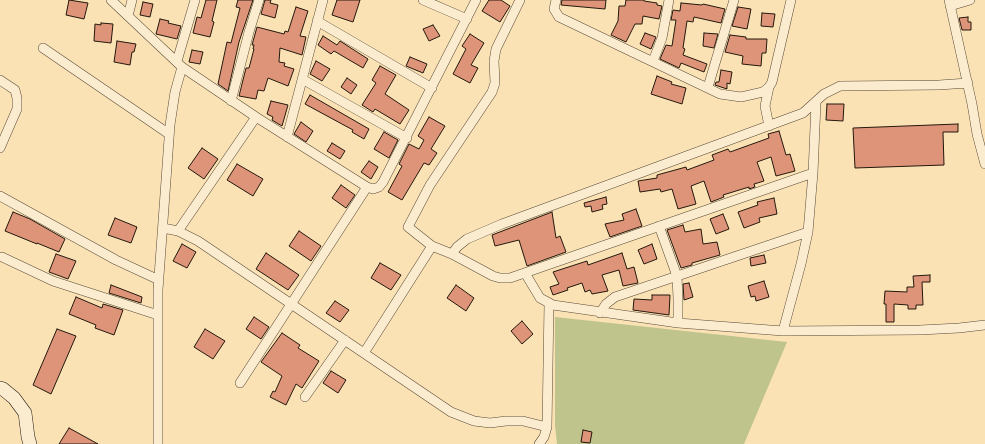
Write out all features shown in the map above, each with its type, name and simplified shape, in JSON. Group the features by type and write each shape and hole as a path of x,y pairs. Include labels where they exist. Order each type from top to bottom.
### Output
{"street":[{"path":"111,0 180,64 231,101 367,188 373,189 382,185 476,0"},
{"path":"128,16 132,0"},
{"path":"158,444 159,280 169,134 180,64 195,0"},
{"path":"231,101 259,0"},
{"path":"287,137 323,0"},
{"path":"423,0 467,19"},
{"path":"520,0 496,49 494,67 495,83 492,92 430,184 408,227 432,246 452,254 496,277 505,278 525,273 813,173"},
{"path":"556,0 554,9 559,17 727,96 741,97 763,92 769,86"},
{"path":"653,62 662,38 669,0"},
{"path":"708,87 734,0"},
{"path":"769,126 765,106 791,0"},
{"path":"970,0 950,3 968,83 977,134 985,164"},
{"path":"317,21 432,88"},
{"path":"43,48 169,134"},
{"path":"302,79 407,138"},
{"path":"0,80 15,90 17,98 17,109 0,148"},
{"path":"452,254 462,242 484,231 803,113 829,91 840,86 939,85 968,83"},
{"path":"783,331 808,232 813,173 816,103"},
{"path":"178,231 256,117"},
{"path":"240,383 367,188"},
{"path":"0,196 116,260 159,280"},
{"path":"659,226 677,276 678,323"},
{"path":"162,228 178,231 198,241 443,407 459,416 482,422 523,421 547,427"},
{"path":"600,313 606,304 615,297 808,232"},
{"path":"364,353 432,246"},
{"path":"2,257 53,281 158,316"},
{"path":"525,273 540,298 549,304 600,313 678,323 783,331 920,330 985,325"},
{"path":"542,443 547,427 549,304"},
{"path":"305,397 345,340"},
{"path":"0,388 14,398 26,413 30,444"}],"green space":[{"path":"555,317 787,342 744,444 557,444 555,425"}],"building":[{"path":"69,0 88,3 84,19 66,15"},
{"path":"206,0 217,0 210,37 193,33 197,17 201,18"},
{"path":"238,0 253,0 239,42 228,91 218,84 227,42 231,43 240,8 236,7"},
{"path":"265,0 271,0 270,3 278,5 275,18 261,14"},
{"path":"337,0 360,0 353,22 332,15"},
{"path":"489,0 501,0 510,6 500,22 482,11"},
{"path":"562,0 606,0 605,9 561,5"},
{"path":"626,0 644,0 657,3 657,5 662,6 659,19 643,16 642,24 635,24 626,42 611,35 618,21 619,6 625,6"},
{"path":"143,2 153,4 150,17 140,15"},
{"path":"681,3 703,4 725,9 721,23 694,17 693,22 687,21 683,48 685,49 683,55 707,64 704,72 681,63 679,68 660,59 666,45 672,46 676,20 671,20 673,10 680,11"},
{"path":"296,7 308,11 300,36 306,37 302,55 280,48 279,62 285,63 284,66 294,69 288,86 268,78 264,91 258,90 256,99 239,96 246,68 249,68 254,49 254,45 252,45 257,27 284,34 285,31 288,32"},
{"path":"738,7 751,9 747,29 732,26"},
{"path":"762,13 775,14 773,27 761,26"},
{"path":"968,17 968,22 971,22 971,30 962,30 959,18"},
{"path":"160,19 169,21 168,23 181,26 177,39 156,34"},
{"path":"101,23 113,24 111,43 94,41 95,24 101,25"},
{"path":"433,25 440,36 429,41 423,29"},
{"path":"645,33 656,37 651,49 640,44"},
{"path":"704,33 718,34 714,48 703,46"},
{"path":"470,34 484,43 471,65 478,68 470,83 453,74 466,49 462,46"},
{"path":"730,35 746,37 746,39 767,39 766,53 762,53 761,66 742,64 743,56 725,52"},
{"path":"323,36 337,45 340,41 368,59 363,68 334,51 331,54 318,45"},
{"path":"117,41 136,44 134,52 132,52 130,65 114,62"},
{"path":"192,50 203,52 200,64 189,62"},
{"path":"410,57 427,64 423,73 406,66"},
{"path":"316,61 330,69 322,81 310,74"},
{"path":"380,66 396,75 385,94 409,110 400,124 375,109 373,112 362,105 376,83 372,80"},
{"path":"721,70 732,72 730,84 727,83 727,89 715,85 716,82 719,82"},
{"path":"657,76 672,82 671,84 686,88 682,104 651,94"},
{"path":"347,78 357,85 351,94 341,87"},
{"path":"310,95 369,129 364,139 352,132 353,130 305,104"},
{"path":"271,101 288,105 282,126 272,120 273,117 267,114"},
{"path":"827,104 844,104 843,121 826,120"},
{"path":"429,117 445,126 431,149 437,153 429,165 424,163 402,200 388,192 402,166 399,164 409,144 419,149 424,140 418,136"},
{"path":"301,122 313,131 306,142 294,134"},
{"path":"958,124 958,132 943,132 944,165 855,168 853,128"},
{"path":"779,131 786,155 790,154 795,171 776,176 771,157 757,162 764,181 754,184 755,187 749,189 749,187 723,195 724,197 711,202 704,181 691,186 696,204 678,209 672,189 661,192 660,189 640,192 638,181 657,178 657,175 686,167 687,170 714,160 712,155 728,149 730,152 769,138 768,134"},
{"path":"384,132 398,140 389,158 374,149"},
{"path":"332,143 345,151 340,159 327,151"},
{"path":"202,148 218,159 204,179 188,168"},
{"path":"369,161 378,167 371,179 361,172"},
{"path":"237,164 263,179 253,196 227,180"},
{"path":"341,185 355,195 346,208 332,198"},
{"path":"606,197 607,204 602,205 603,209 592,212 591,206 585,207 584,203"},
{"path":"774,198 777,214 759,218 760,222 744,228 738,212 758,205 757,202"},
{"path":"636,209 642,226 610,237 605,224 624,220 622,214"},
{"path":"13,212 30,219 65,239 59,252 5,231"},
{"path":"552,212 556,238 560,236 566,252 527,266 519,240 495,246 492,235"},
{"path":"723,214 729,229 716,234 710,219"},
{"path":"115,218 137,227 131,243 108,235"},
{"path":"683,225 685,232 701,229 703,244 717,242 720,255 692,263 692,265 681,268 667,230"},
{"path":"299,231 321,246 311,261 289,246"},
{"path":"182,244 196,252 187,268 173,261"},
{"path":"652,244 657,259 644,264 638,250"},
{"path":"266,253 299,275 288,290 256,269"},
{"path":"622,253 627,269 634,267 638,283 623,286 619,270 602,275 608,291 592,294 590,290 585,292 582,283 553,295 550,287 559,284 553,272 587,261 588,265"},
{"path":"56,254 76,261 68,279 49,272"},
{"path":"764,255 766,263 751,266 750,258"},
{"path":"380,263 401,275 391,290 371,278"},
{"path":"930,275 930,282 922,282 923,305 916,305 916,309 908,309 908,305 894,304 894,322 886,322 886,304 884,304 885,291 907,292 907,287 914,287 913,276"},
{"path":"764,281 769,297 756,301 755,296 751,297 748,286"},
{"path":"689,283 693,297 684,300 683,284"},
{"path":"111,285 142,297 141,303 109,293"},
{"path":"456,285 474,298 466,311 447,298"},
{"path":"652,295 670,295 669,315 633,310 634,299 652,300"},
{"path":"76,297 102,308 103,304 123,310 114,335 95,328 96,325 69,314"},
{"path":"335,301 349,310 340,322 326,313"},
{"path":"254,317 269,327 261,339 246,329"},
{"path":"522,321 533,334 522,344 511,331"},
{"path":"57,329 76,336 51,394 33,385"},
{"path":"205,329 225,341 213,359 194,347"},
{"path":"282,333 300,345 298,348 319,361 302,388 296,384 286,405 270,397 273,391 275,392 282,376 261,362"},
{"path":"331,371 346,380 338,393 323,383"},
{"path":"69,428 98,444 59,444"},
{"path":"583,430 592,432 590,443 581,442"}]}
